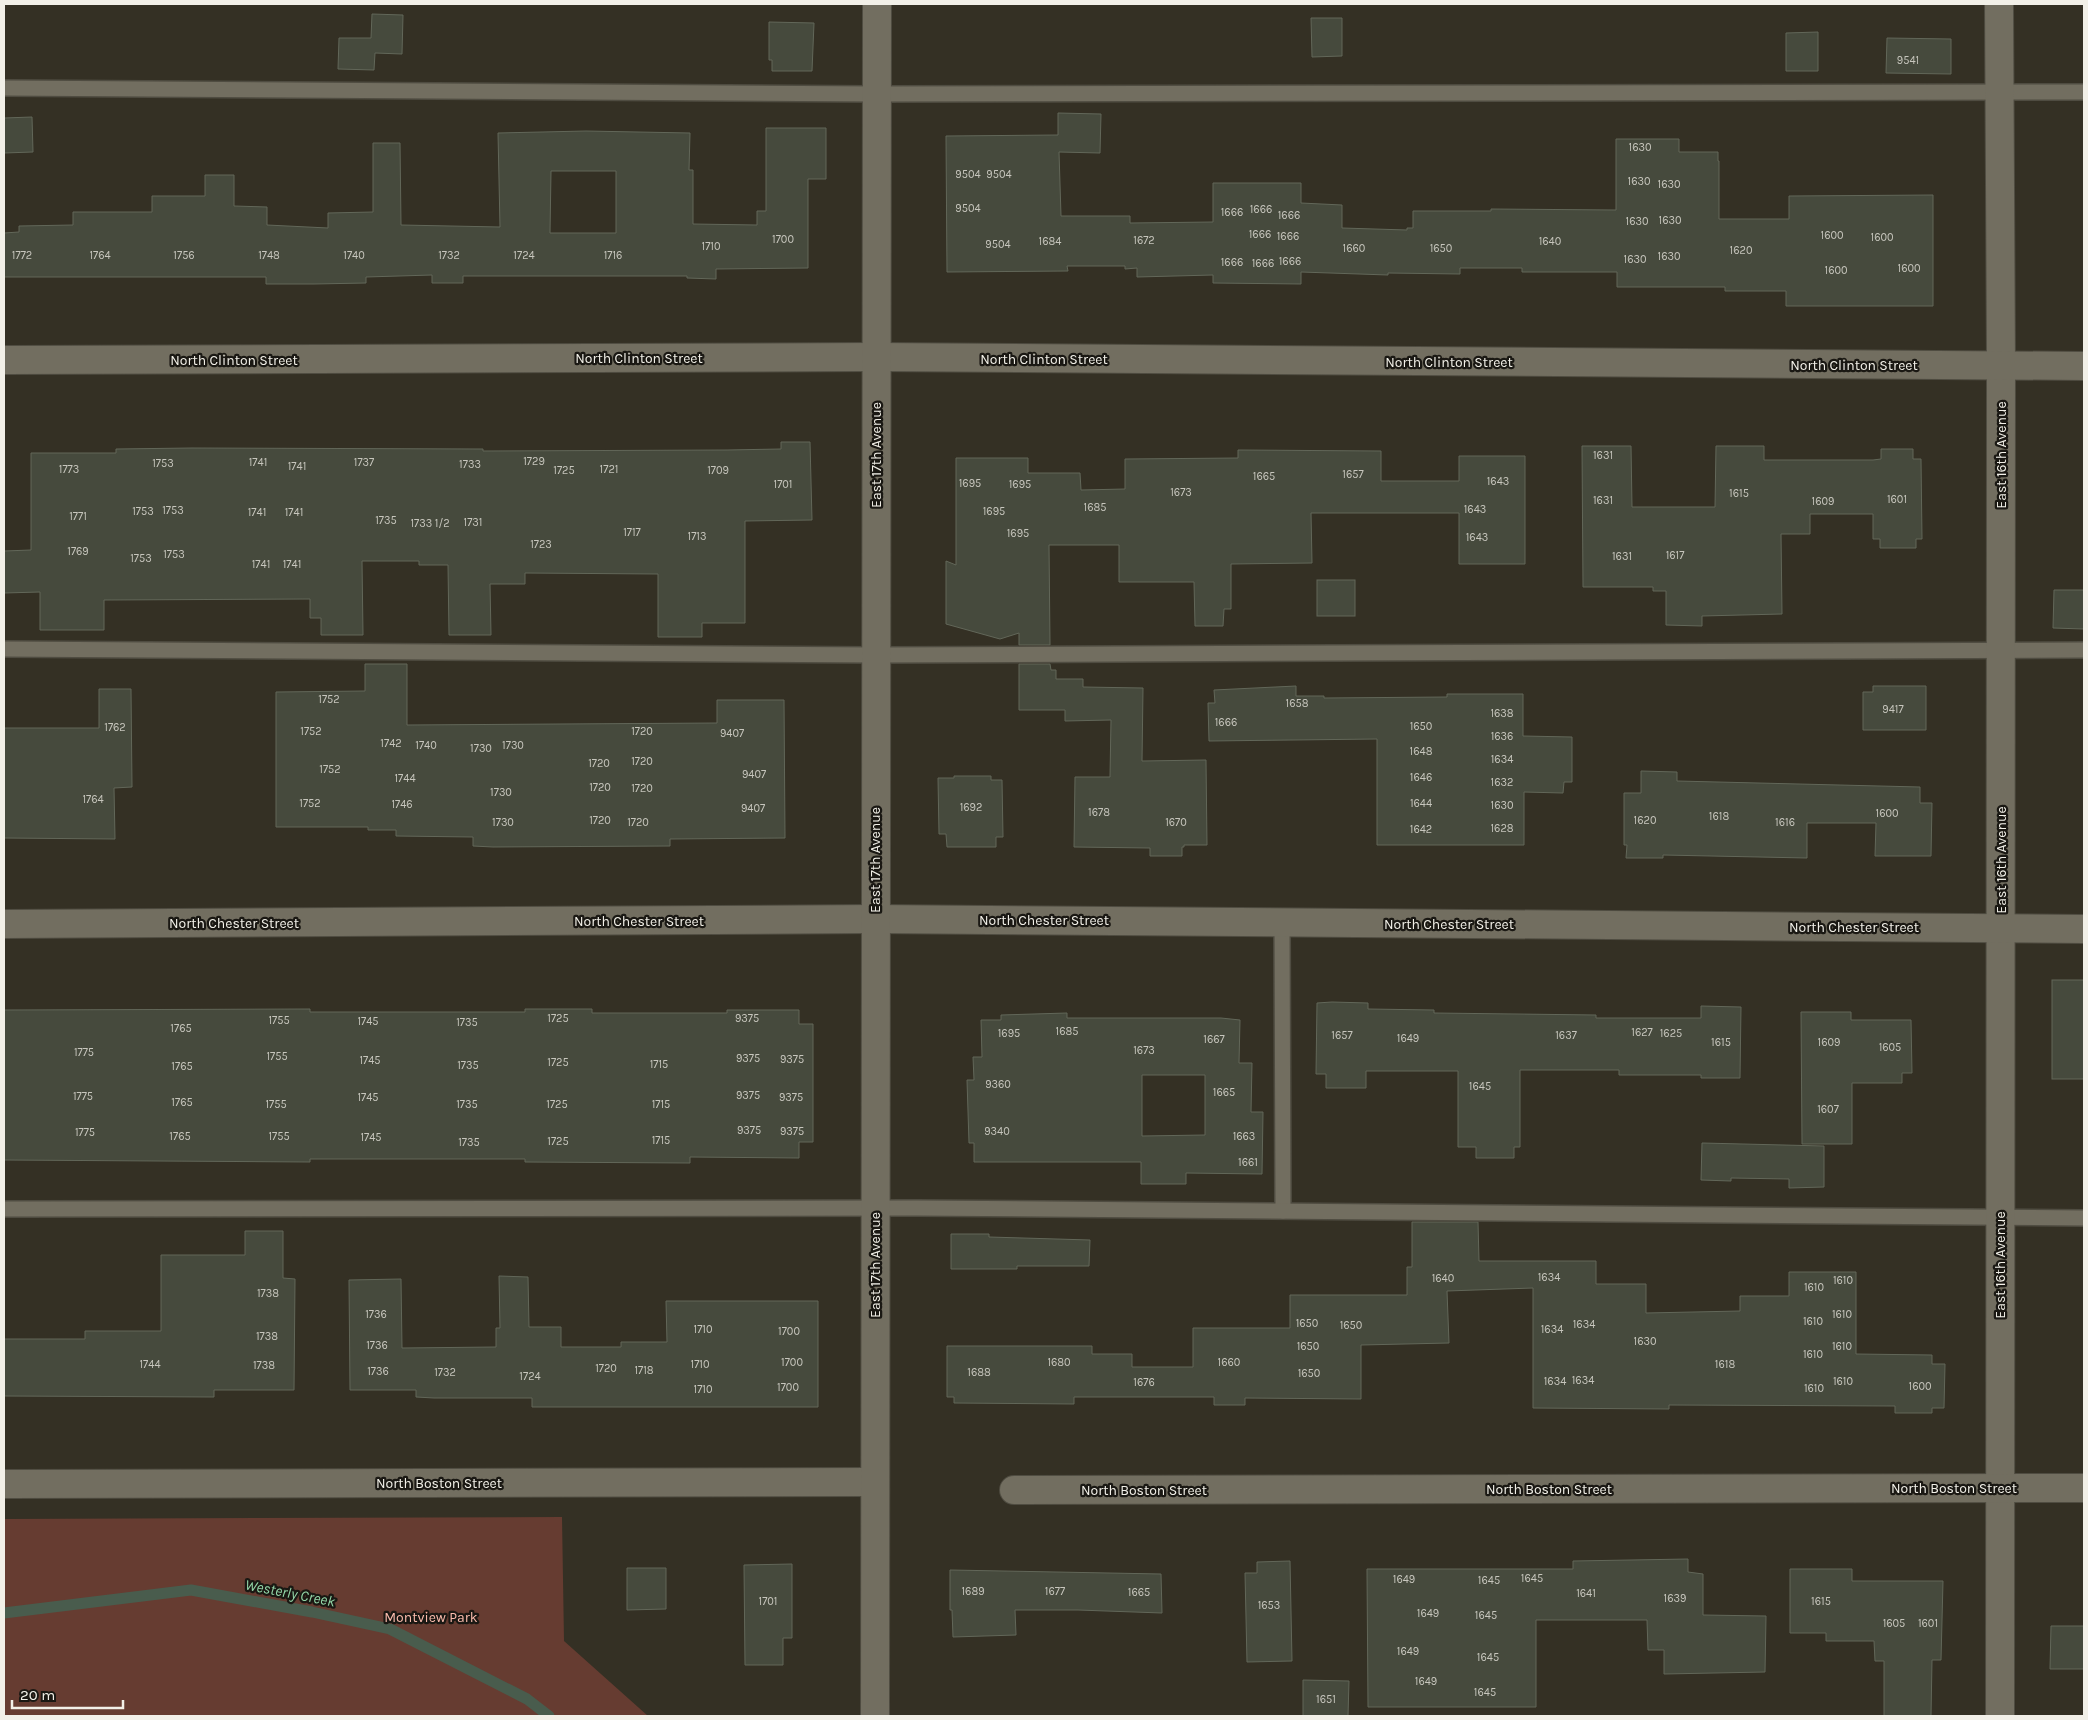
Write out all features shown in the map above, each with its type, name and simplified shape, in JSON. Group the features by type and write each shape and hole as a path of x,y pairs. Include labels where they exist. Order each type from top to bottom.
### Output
{"street":[{"name":"East 17th Avenue","path":"875,1716 876,4"},
{"name":"East 16th Avenue","path":"1999,4 2001,366 2000,1716"},
{"name":"North Clinton Street","path":"4,360 876,357 2084,366"},
{"name":"North Chester Street","path":"4,924 875,919 2084,929"},
{"name":"North Boston Street","path":"4,1484 875,1482"},
{"name":"North Boston Street","path":"1014,1490 2084,1488"}],"lane":[{"path":"4,88 876,94 2084,92"},
{"path":"4,649 876,655 2084,650"},
{"path":"1282,922 1283,1211"},
{"path":"4,1209 875,1208 2084,1218"}],"green space":[{"name":"Montview Park","path":"562,1517 564,1641 648,1716 4,1716 4,1519"}],"building":[{"path":"372,14 403,15 402,54 375,53 374,70 338,69 339,38 371,38"},
{"path":"1311,18 1342,18 1342,56 1312,57"},
{"path":"769,22 814,23 812,71 772,71 772,60 769,60"},
{"path":"1818,32 1818,71 1786,71 1786,33"},
{"path":"1887,38 1951,39 1951,74 1886,73"},
{"path":"1058,113 1101,114 1100,153 1059,152 1061,216 1130,216 1130,223 1213,222 1213,183 1301,183 1301,203 1342,205 1342,228 1407,230 1407,228 1413,228 1413,211 1491,211 1491,209 1616,210 1616,139 1679,139 1679,152 1718,152 1719,219 1789,219 1789,196 1933,195 1933,306 1786,306 1786,291 1725,291 1725,287 1617,287 1617,272 1522,272 1522,268 1460,268 1460,274 1388,273 1388,275 1301,272 1301,284 1213,283 1213,275 1137,277 1137,268 1125,269 1125,266 1067,266 1068,271 947,272 946,136 1058,135"},
{"path":"32,117 33,152 4,153 4,118"},
{"path":"766,128 826,128 826,179 808,179 808,268 716,269 716,279 687,278 687,276 463,276 463,283 432,283 432,275 366,277 366,283 314,284 266,284 266,277 4,277 4,233 19,232 19,226 73,225 73,212 152,212 152,196 205,196 205,175 234,175 234,206 267,207 267,225 328,228 328,213 373,212 373,143 400,143 401,225 500,227 498,133 586,131 690,133 689,170 693,170 693,224 757,225 757,211 766,211","holes":["551,171 616,171 616,233 550,233"]},
{"path":"781,442 810,442 812,520 745,521 745,623 702,623 702,637 658,637 658,574 525,573 525,584 490,584 491,635 449,635 448,565 419,565 419,561 362,561 363,635 321,635 321,618 310,618 310,599 104,600 104,630 40,630 40,592 4,593 4,551 31,550 31,453 116,453 116,449 192,448 483,449 483,451 727,450 781,449"},
{"path":"1582,446 1631,446 1632,507 1715,507 1716,446 1764,446 1764,460 1873,460 1881,459 1881,449 1913,449 1913,459 1921,459 1922,539 1916,539 1916,548 1880,548 1880,539 1873,539 1873,514 1810,514 1810,534 1781,534 1782,614 1702,616 1702,626 1666,625 1666,591 1653,591 1653,587 1583,587"},
{"path":"1238,450 1381,451 1381,481 1459,481 1459,456 1525,456 1525,564 1459,564 1459,513 1311,513 1312,563 1231,564 1231,609 1224,609 1223,626 1195,626 1194,582 1119,582 1119,545 1049,545 1050,645 1019,645 1019,633 1000,639 946,624 946,561 956,565 956,458 1028,458 1028,473 1080,473 1081,490 1125,489 1125,459 1238,458"},
{"path":"1317,580 1355,580 1355,616 1317,616"},
{"path":"2054,590 2084,590 2084,629 2053,628"},
{"path":"365,664 407,664 407,725 717,723 717,700 784,700 785,838 670,839 670,846 493,847 473,846 473,837 396,836 396,830 368,830 368,827 276,827 276,692 365,691"},
{"path":"1019,664 1050,664 1051,670 1056,670 1056,679 1083,679 1083,687 1143,688 1142,761 1206,760 1207,845 1184,845 1182,847 1182,856 1150,856 1150,848 1074,847 1075,777 1110,777 1111,720 1065,721 1065,710 1019,710"},
{"path":"1296,686 1296,696 1324,696 1324,698 1447,697 1447,694 1523,694 1523,736 1572,737 1572,782 1564,782 1563,793 1524,792 1524,845 1377,845 1377,739 1209,741 1208,703 1215,703 1214,690"},
{"path":"1873,686 1926,686 1926,730 1863,730 1863,692 1873,692"},
{"path":"99,689 131,689 132,787 114,788 115,839 4,838 4,728 99,728"},
{"path":"1641,771 1677,772 1677,781 1920,787 1920,803 1932,803 1931,856 1875,856 1876,823 1807,823 1807,858 1663,855 1663,858 1626,858 1627,845 1624,845 1624,793 1641,793"},
{"path":"954,776 991,776 991,780 1002,780 1003,837 996,837 996,847 947,847 946,834 939,834 938,778 954,778"},
{"path":"2052,980 2084,980 2084,1079 2052,1079"},
{"path":"1317,1003 1368,1003 1368,1009 1434,1010 1434,1013 1596,1015 1596,1018 1701,1018 1701,1006 1741,1007 1740,1078 1701,1078 1701,1075 1619,1075 1619,1070 1520,1070 1520,1147 1514,1147 1514,1158 1476,1158 1476,1147 1458,1147 1458,1071 1366,1071 1366,1088 1326,1088 1326,1074 1316,1074"},
{"path":"310,1009 310,1012 525,1012 525,1009 592,1009 592,1013 727,1013 727,1010 799,1010 799,1024 813,1024 813,1142 799,1142 799,1158 690,1157 690,1163 525,1162 525,1159 310,1159 310,1162 4,1160 4,1010"},
{"path":"1801,1012 1851,1012 1851,1020 1911,1020 1912,1073 1902,1073 1902,1083 1852,1083 1852,1144 1802,1144"},
{"path":"1067,1013 1067,1018 1221,1018 1240,1020 1239,1063 1252,1063 1251,1112 1263,1112 1262,1174 1186,1173 1186,1184 1141,1184 1141,1162 974,1162 974,1143 969,1143 967,1080 974,1080 973,1057 982,1057 981,1020 1001,1020 1001,1015","holes":["1142,1075 1205,1075 1205,1135 1142,1136"]},
{"path":"1702,1143 1824,1146 1824,1187 1789,1188 1789,1179 1731,1178 1731,1181 1701,1180"},
{"path":"1412,1222 1478,1222 1479,1261 1596,1261 1596,1284 1646,1284 1646,1313 1740,1311 1740,1296 1789,1296 1789,1272 1856,1272 1856,1354 1932,1355 1932,1364 1945,1364 1944,1408 1932,1408 1932,1413 1895,1413 1895,1406 1669,1405 1669,1409 1533,1408 1533,1288 1447,1291 1449,1343 1361,1345 1361,1399 1245,1398 1245,1405 1214,1405 1214,1397 1074,1397 1074,1404 954,1403 954,1397 947,1397 947,1346 1092,1346 1092,1354 1132,1354 1132,1367 1193,1367 1193,1328 1290,1328 1290,1295 1407,1295 1407,1267 1412,1267"},
{"path":"245,1231 283,1231 283,1278 295,1279 294,1390 214,1390 214,1397 4,1396 4,1339 85,1339 85,1331 161,1331 161,1255 245,1255"},
{"path":"951,1234 989,1234 989,1237 1090,1240 1089,1266 1017,1266 1017,1269 951,1269"},
{"path":"499,1276 528,1277 529,1327 561,1327 561,1347 621,1347 621,1342 667,1342 666,1301 818,1301 818,1407 532,1407 532,1398 434,1398 416,1397 416,1390 350,1390 349,1280 401,1279 402,1348 496,1347 496,1328 500,1328"},
{"path":"1688,1559 1688,1572 1703,1574 1703,1615 1766,1616 1765,1672 1664,1674 1664,1650 1648,1650 1647,1620 1536,1620 1536,1707 1368,1707 1367,1569 1573,1569 1573,1561"},
{"path":"1290,1561 1292,1661 1247,1662 1245,1573 1257,1573 1257,1562"},
{"path":"792,1564 792,1638 783,1638 783,1665 745,1665 744,1565"},
{"path":"627,1568 666,1568 666,1609 627,1610"},
{"path":"1790,1569 1852,1569 1852,1581 1943,1581 1941,1660 1932,1660 1931,1716 1884,1716 1884,1661 1875,1661 1874,1641 1826,1641 1826,1633 1790,1633"},
{"path":"950,1570 1161,1574 1162,1613 1015,1610 1016,1635 953,1637 952,1610 950,1610"},
{"path":"2051,1626 2084,1626 2084,1669 2050,1669"},
{"path":"1303,1680 1349,1681 1348,1716 1303,1716"}],"waterway":[{"name":"Westerly Creek","path":"4,1613 191,1590 312,1612 390,1629 527,1699 549,1716"}]}
